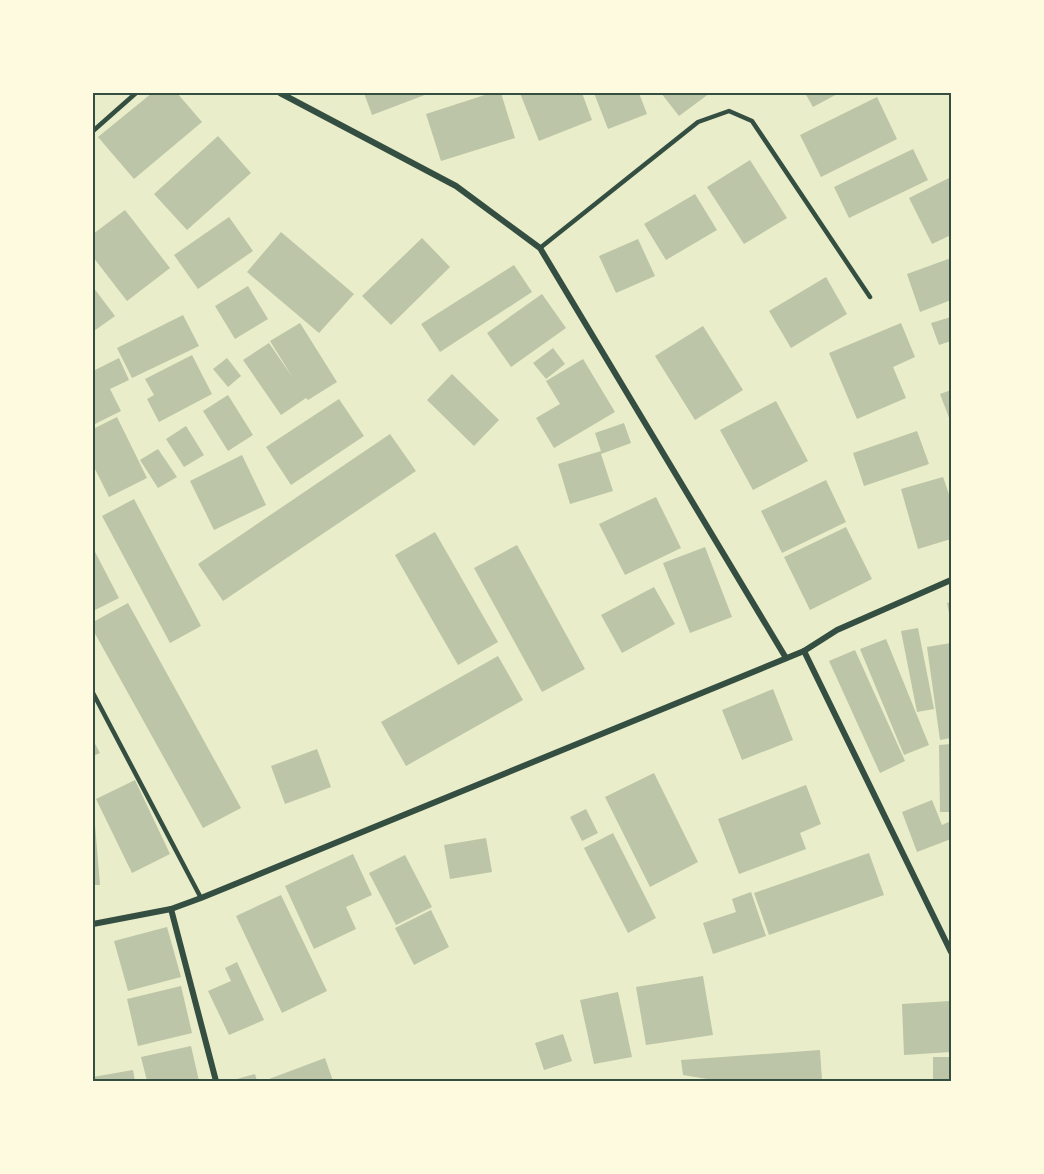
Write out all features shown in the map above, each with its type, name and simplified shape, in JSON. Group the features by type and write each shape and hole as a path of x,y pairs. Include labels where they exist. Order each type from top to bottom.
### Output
{"street":[{"path":"280,93 456,186 540,248 786,658"},
{"path":"93,924 171,909 201,898 804,651 837,630 951,580"},
{"path":"804,651 951,952"},
{"path":"171,909 216,1081"}],"lane":[{"path":"93,130 136,93"},
{"path":"540,248 698,122 729,111 752,121 870,297"},
{"path":"93,693 201,898"}],"building":[{"path":"152,93 177,93 202,122 134,179 98,137"},
{"path":"364,93 430,93 372,115"},
{"path":"491,93 501,93 515,138 441,161 426,114"},
{"path":"520,93 582,93 592,120 539,141"},
{"path":"594,93 639,93 647,114 608,129"},
{"path":"661,93 710,93 679,116"},
{"path":"805,93 839,93 813,107"},
{"path":"877,97 897,139 821,177 800,135"},
{"path":"218,136 251,173 187,230 154,194"},
{"path":"913,149 928,180 849,218 834,187"},
{"path":"750,160 787,218 744,244 707,187"},
{"path":"951,177 951,235 932,244 909,198"},
{"path":"695,194 717,230 666,260 644,224"},
{"path":"125,210 170,268 127,301 93,257 93,234"},
{"path":"229,217 253,251 198,289 174,255"},
{"path":"281,232 354,294 319,333 247,272"},
{"path":"422,238 450,267 391,325 362,296"},
{"path":"638,239 655,276 616,293 599,256"},
{"path":"951,258 951,300 920,312 907,274"},
{"path":"514,265 532,292 440,352 421,324"},
{"path":"826,277 847,314 791,348 769,311"},
{"path":"248,286 268,319 235,339 215,306"},
{"path":"93,287 115,316 94,331 93,330"},
{"path":"542,294 566,328 511,367 487,333"},
{"path":"183,315 199,346 132,378 117,348"},
{"path":"951,317 951,341 939,345 931,323"},
{"path":"300,323 337,382 308,400 306,398 281,415 243,360 269,343 293,378 270,341"},
{"path":"901,323 915,357 893,367 906,398 857,419 829,353"},
{"path":"703,326 743,390 695,420 655,356"},
{"path":"553,348 565,364 546,379 533,363"},
{"path":"192,355 212,394 159,422 147,399 154,395 145,379"},
{"path":"119,358 129,380 110,389 121,411 93,425 93,371"},
{"path":"227,358 241,376 228,387 213,369"},
{"path":"583,359 615,412 554,448 536,418 560,404 546,381"},
{"path":"452,374 499,420 474,446 427,400"},
{"path":"951,390 951,423 940,394"},
{"path":"228,395 253,435 228,451 203,411"},
{"path":"339,399 364,436 291,485 266,447"},
{"path":"776,401 808,461 753,490 720,430"},
{"path":"117,417 147,478 109,497 93,465 93,429"},
{"path":"624,423 631,443 601,454 613,491 570,504 558,464 601,451 595,433"},
{"path":"186,426 204,455 184,467 166,439"},
{"path":"917,431 929,464 864,486 853,453"},
{"path":"390,434 416,471 223,601 198,564"},
{"path":"158,449 177,477 158,488 140,460"},
{"path":"242,455 266,505 214,530 190,481"},
{"path":"943,477 951,497 951,539 918,549 901,489"},
{"path":"826,480 846,522 782,553 761,511"},
{"path":"656,497 681,548 625,575 599,524"},
{"path":"134,499 201,626 170,643 102,516"},
{"path":"846,527 872,579 810,610 784,557"},
{"path":"435,532 498,642 458,665 395,555"},
{"path":"517,545 585,669 542,692 474,568"},
{"path":"705,547 732,617 690,633 663,563"},
{"path":"93,548 119,598 93,611"},
{"path":"654,587 675,624 622,653 601,615"},
{"path":"951,602 951,618 950,618 947,603"},
{"path":"128,603 241,808 203,828 93,630 93,622"},
{"path":"918,628 934,709 917,712 901,631"},
{"path":"886,639 929,745 904,755 860,649"},
{"path":"951,643 951,738 940,740 927,647"},
{"path":"855,650 905,761 880,773 829,661"},
{"path":"498,656 523,700 406,766 381,722"},
{"path":"773,689 793,740 742,760 722,710"},
{"path":"93,740 100,753 93,756"},
{"path":"951,744 951,812 940,812 939,745"},
{"path":"317,749 331,787 285,804 271,766"},
{"path":"654,773 698,862 650,887 605,797"},
{"path":"135,780 170,854 132,873 96,799"},
{"path":"806,785 821,824 800,833 806,849 739,874 718,819"},
{"path":"932,800 942,825 951,821 951,839 917,852 902,812"},
{"path":"586,809 598,833 582,841 570,817"},
{"path":"93,825 95,825 100,885 93,885"},
{"path":"613,833 656,918 628,933 584,848"},
{"path":"486,838 492,872 450,879 444,845"},
{"path":"869,853 884,895 769,935 754,893"},
{"path":"353,854 372,895 346,907 356,929 314,949 285,886"},
{"path":"405,855 432,907 396,925 369,873"},
{"path":"751,892 766,936 713,954 703,923 736,912 732,899"},
{"path":"281,895 327,991 282,1013 236,916"},
{"path":"431,910 449,947 414,965 395,928"},
{"path":"167,927 181,977 128,991 114,941"},
{"path":"237,962 264,1020 229,1035 208,991 231,981 225,968"},
{"path":"703,976 713,1035 646,1045 636,987"},
{"path":"181,986 192,1033 138,1046 127,999"},
{"path":"618,992 632,1057 594,1064 580,1000"},
{"path":"950,1001 951,1052 904,1055 902,1004"},
{"path":"563,1034 572,1061 544,1070 535,1043"},
{"path":"191,1046 199,1081 147,1081 141,1057"},
{"path":"820,1050 822,1080 813,1081 719,1081 683,1075 681,1060"},
{"path":"933,1057 951,1057 951,1081 933,1081"},
{"path":"325,1058 333,1081 270,1081 269,1079"},
{"path":"133,1070 135,1081 93,1081 93,1077"},
{"path":"255,1074 257,1081 233,1081 233,1080"}]}
